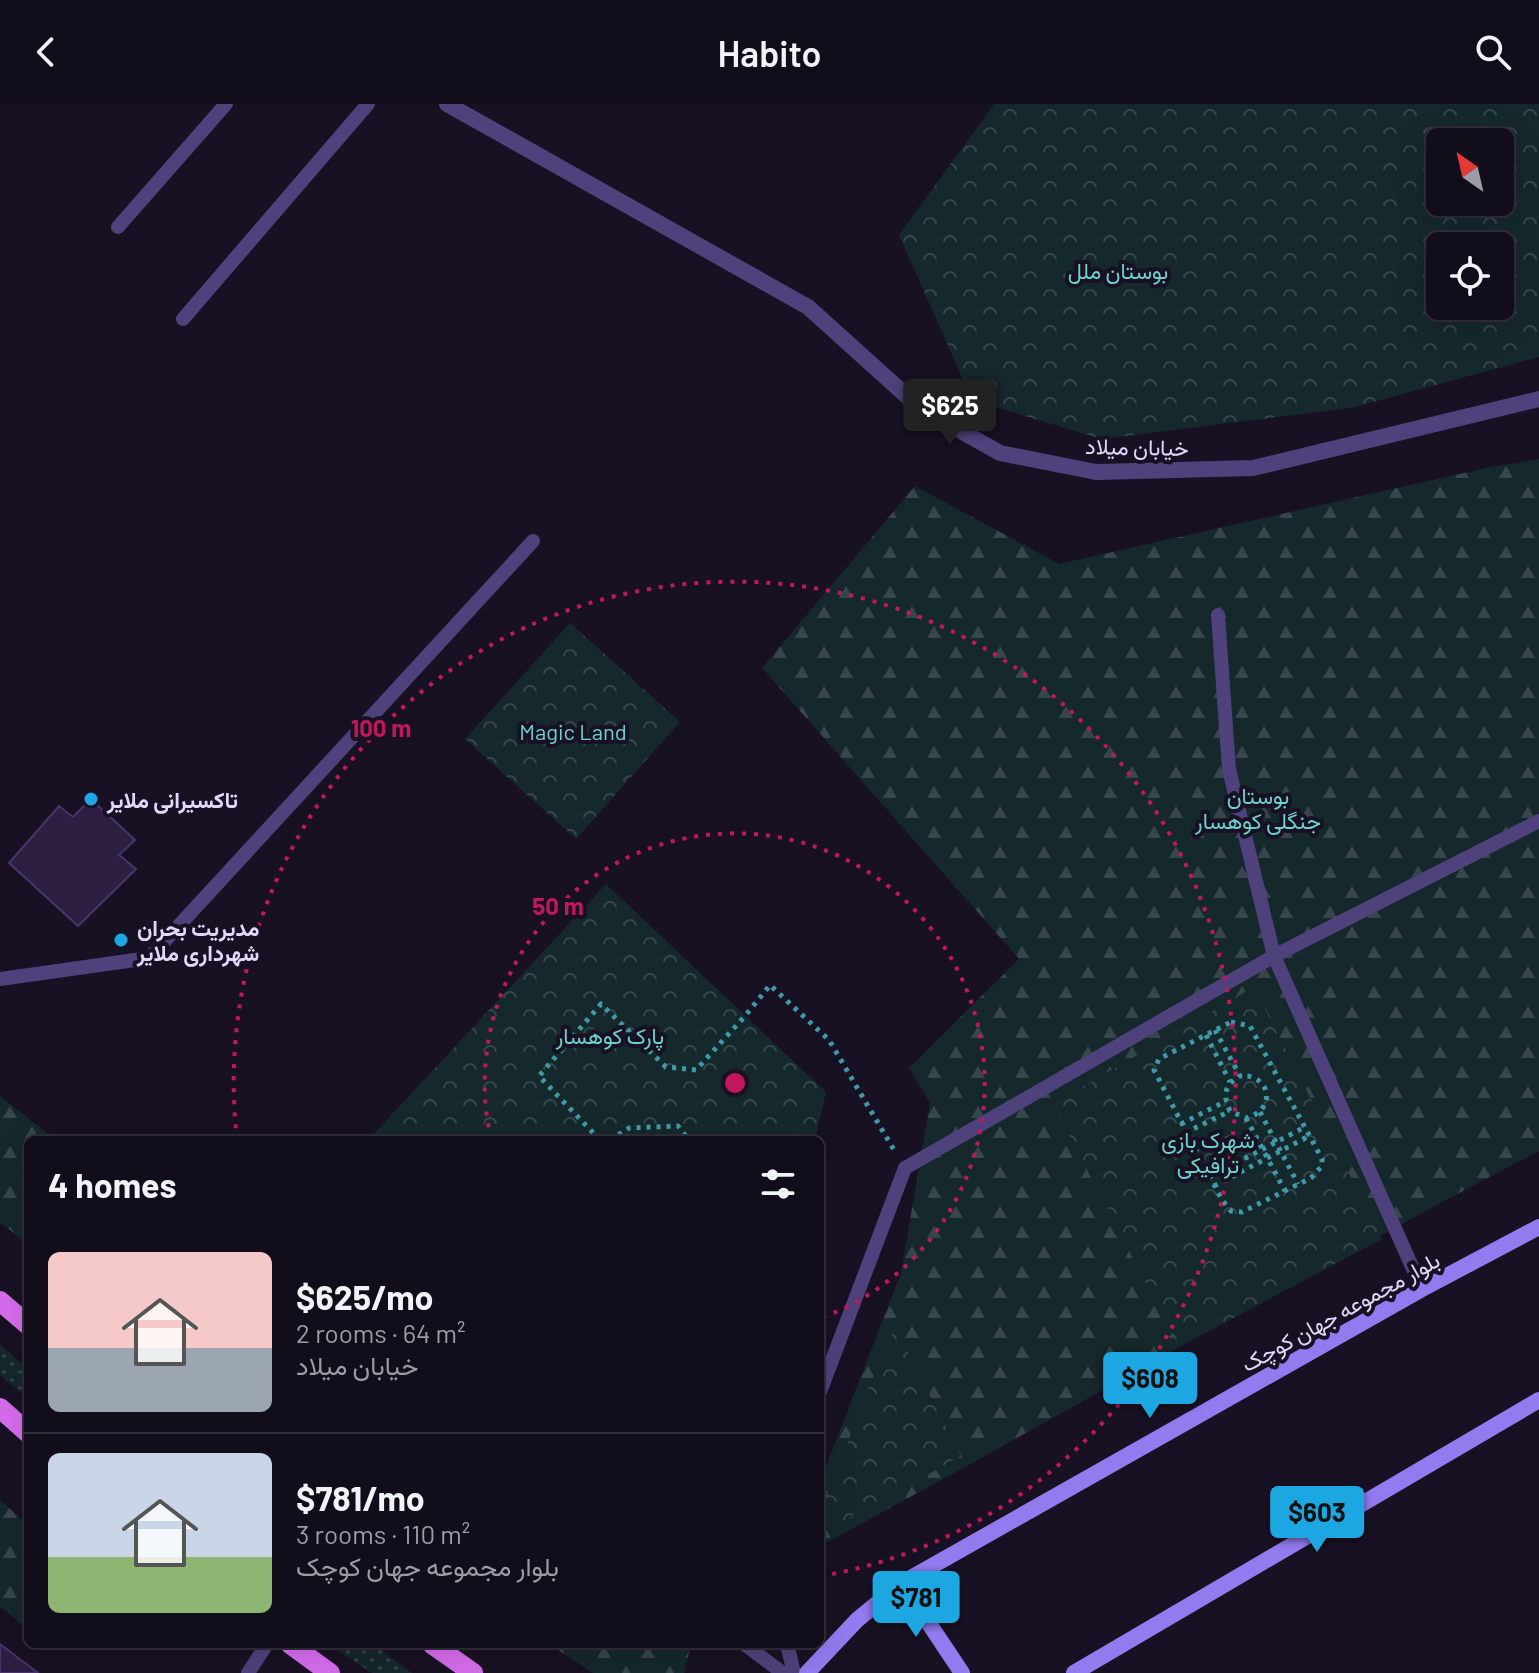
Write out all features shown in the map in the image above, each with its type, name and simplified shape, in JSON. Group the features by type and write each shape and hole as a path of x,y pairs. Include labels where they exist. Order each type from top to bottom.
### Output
{"main road":[{"name":"بلوار مجموعه جهان کوچک","path":"807,1673 857,1620 902,1583 1422,1289 1539,1227"},
{"path":"0,1301 24,1322"},
{"path":"1074,1673 1539,1400"},
{"path":"0,1408 24,1429"},
{"path":"902,1583 962,1673"},
{"path":"296,1648 330,1673"},
{"path":"438,1648 473,1673"}],"street":[{"name":"خیابان میلاد","path":"447,104 808,307 920,408 1000,453 1096,472 1253,468 1539,399"}],"lane":[{"path":"118,227 226,104"},
{"path":"183,319 368,104"},
{"path":"0,979 149,958 533,541"},
{"path":"1218,615 1229,769 1274,956 1422,1289"},
{"path":"824,1381 905,1168 1274,956 1539,821"},
{"path":"248,1673 264,1648"},
{"path":"749,1648 783,1673"},
{"path":"788,1648 794,1673"}],"path":[{"path":"596,1136 539,1076 601,1004 666,1067 696,1070 770,985 829,1040 905,1168"},
{"path":"1231,1022 1250,1026 1322,1159 1318,1173 1242,1212 1231,1211 1214,1186 1154,1070 1159,1059 1215,1030 1231,1022"},
{"path":"1215,1030 1240,1076"},
{"path":"1206,1035 1230,1082"},
{"path":"1246,1118 1260,1112 1267,1100 1266,1091 1258,1080 1249,1075 1230,1082 1225,1090 1226,1101 1230,1111 1246,1118 1285,1191"},
{"path":"1181,1124 1226,1101"},
{"path":"1185,1133 1230,1111"},
{"path":"1260,1112 1298,1184"},
{"path":"616,1136 629,1128 678,1126 686,1136"},
{"path":"1209,1177 1305,1127"},
{"path":"1214,1186 1309,1136"}],"green space":[{"name":"بوستان ملل","path":"994,104 1539,104 1539,357 1351,408 1102,439 972,400 899,235"},
{"name":"بوستان جنگلی کوهسار","path":"1539,459 1539,1151 824,1544 824,1472 901,1273 930,1103 909,1068 1019,959 762,668 915,486 1059,564 1486,468"},
{"name":"Magic Land","path":"570,623 680,722 576,839 465,739"},
{"name":"پارک کوهسار","path":"606,884 826,1092 816,1136 372,1136"},
{"name":"شهرک بازی ترافیکی","path":"1254,987 1382,1239 1179,1347 1053,1104"},
{"path":"0,1096 51,1136 24,1136 24,1242 0,1222"},
{"path":"895,1327 961,1456 824,1532 824,1504"},
{"path":"0,1344 24,1365 24,1396 0,1375"},
{"path":"0,1500 24,1521 24,1627 0,1606"},
{"path":"334,1648 378,1648 412,1673 372,1673"},
{"path":"555,1648 690,1648 684,1673 593,1673"}],"building":[{"name":"تاکسیرانی ملایر","path":"91,799 135,840 119,855 136,869 78,926 9,863 59,806 73,817"},
{"path":"0,1644 38,1673 0,1673"}],"place":[{"name":"تاکسیرانی ملایر","path":"91,799"},
{"name":"مدیریت بحران شهرداری ملایر","path":"121,940"}]}
